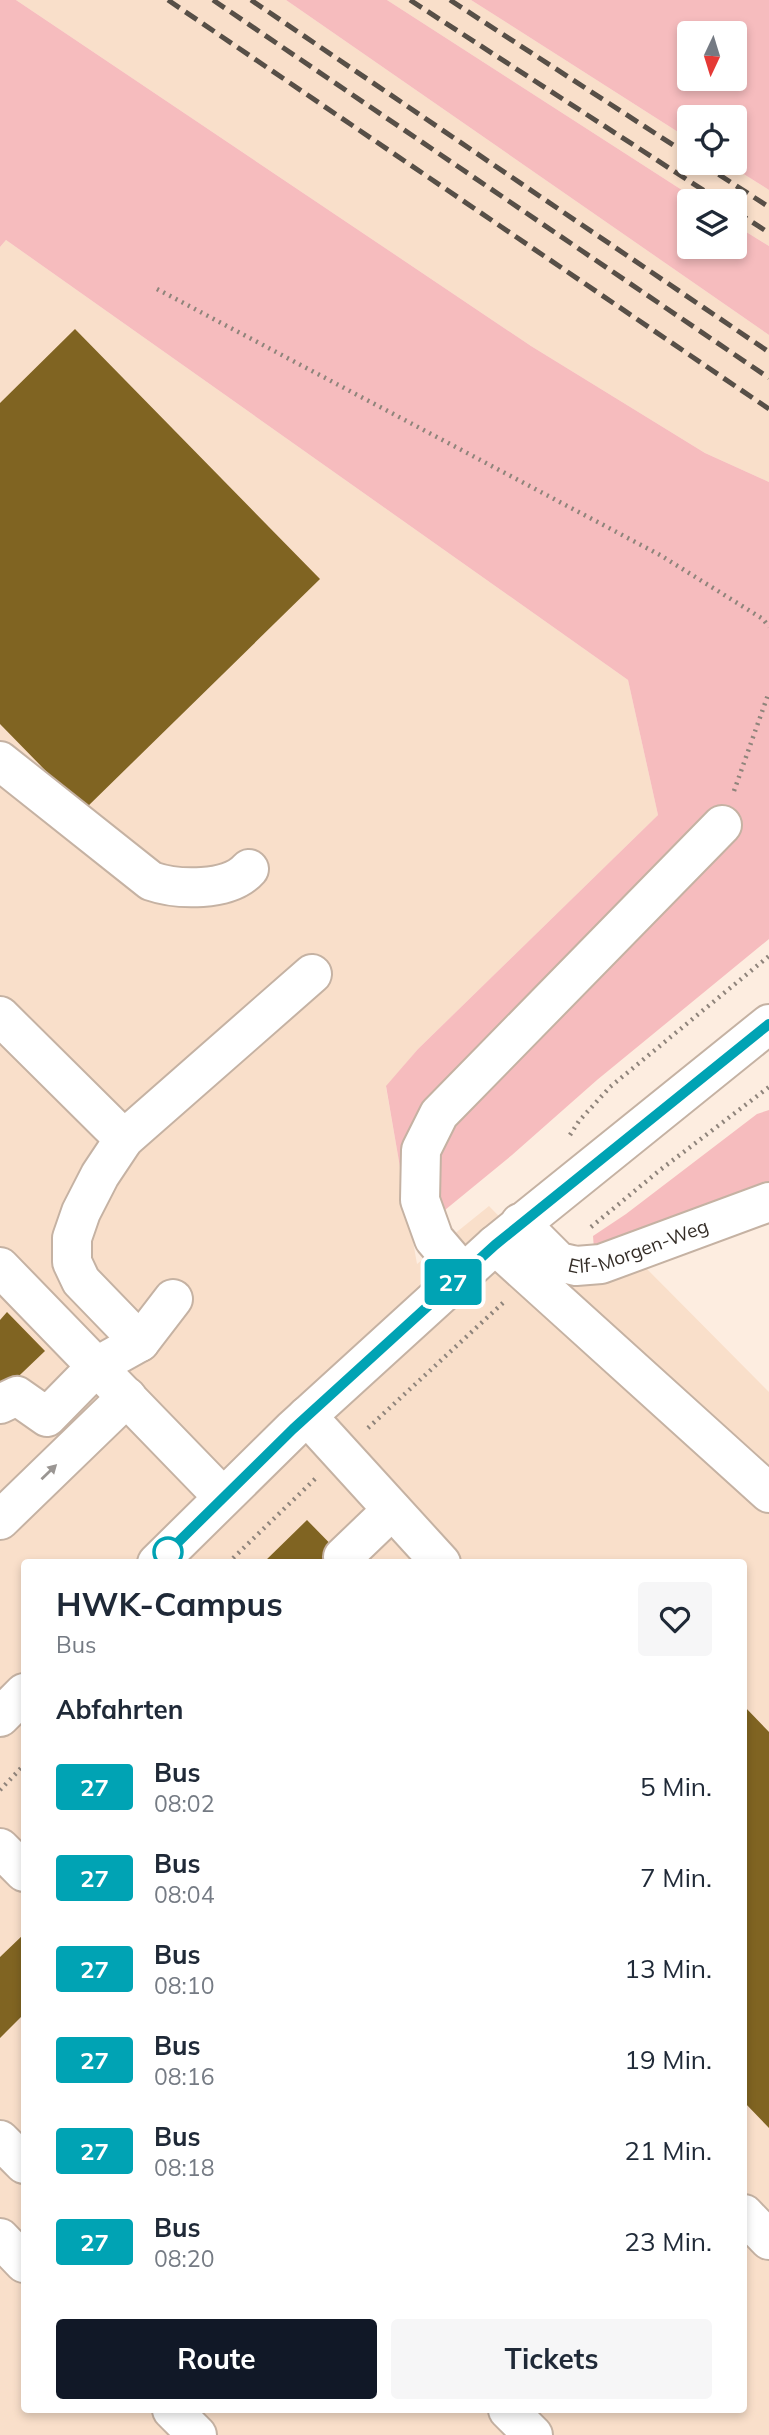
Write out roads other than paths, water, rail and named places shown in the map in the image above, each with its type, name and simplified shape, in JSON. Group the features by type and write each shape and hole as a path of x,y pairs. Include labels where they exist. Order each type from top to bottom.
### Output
{"main road":[{"path":"0,761 151,881 180,887 220,885 249,869"},
{"path":"463,1273 434,1239 420,1200 421,1150 439,1114 722,825"},
{"path":"140,1342 81,1281 72,1262 72,1238 81,1212 100,1175 124,1139 312,974"},
{"path":"0,1016 124,1139"},
{"path":"161,1559 307,1416 507,1234 769,1024"},
{"name":"Elf-Morgen-Weg","path":"542,1268 559,1262 576,1266 601,1264 769,1202"},
{"path":"507,1234 769,1493"},
{"path":"0,1267 223,1497"},
{"path":"47,1417 97,1366 140,1342 173,1299"},
{"path":"0,1404 17,1396 47,1417 77,1446"},
{"path":"0,1520 127,1397"},
{"path":"307,1416 437,1559"},
{"path":"343,1557 392,1510"},
{"path":"0,1717 21,1696"},
{"path":"0,1848 21,1869"},
{"path":"0,2140 21,2161"},
{"path":"747,2217 769,2240"},
{"path":"0,2238 21,2260"},
{"path":"175,2413 197,2435"},
{"path":"511,2413 533,2435"}],"railway":[{"path":"168,0 769,409"},
{"path":"213,0 769,378"},
{"path":"251,0 769,352"},
{"path":"410,0 701,189"},
{"path":"450,0 677,148"},
{"path":"720,175 769,207"},
{"path":"747,219 769,233"}]}
